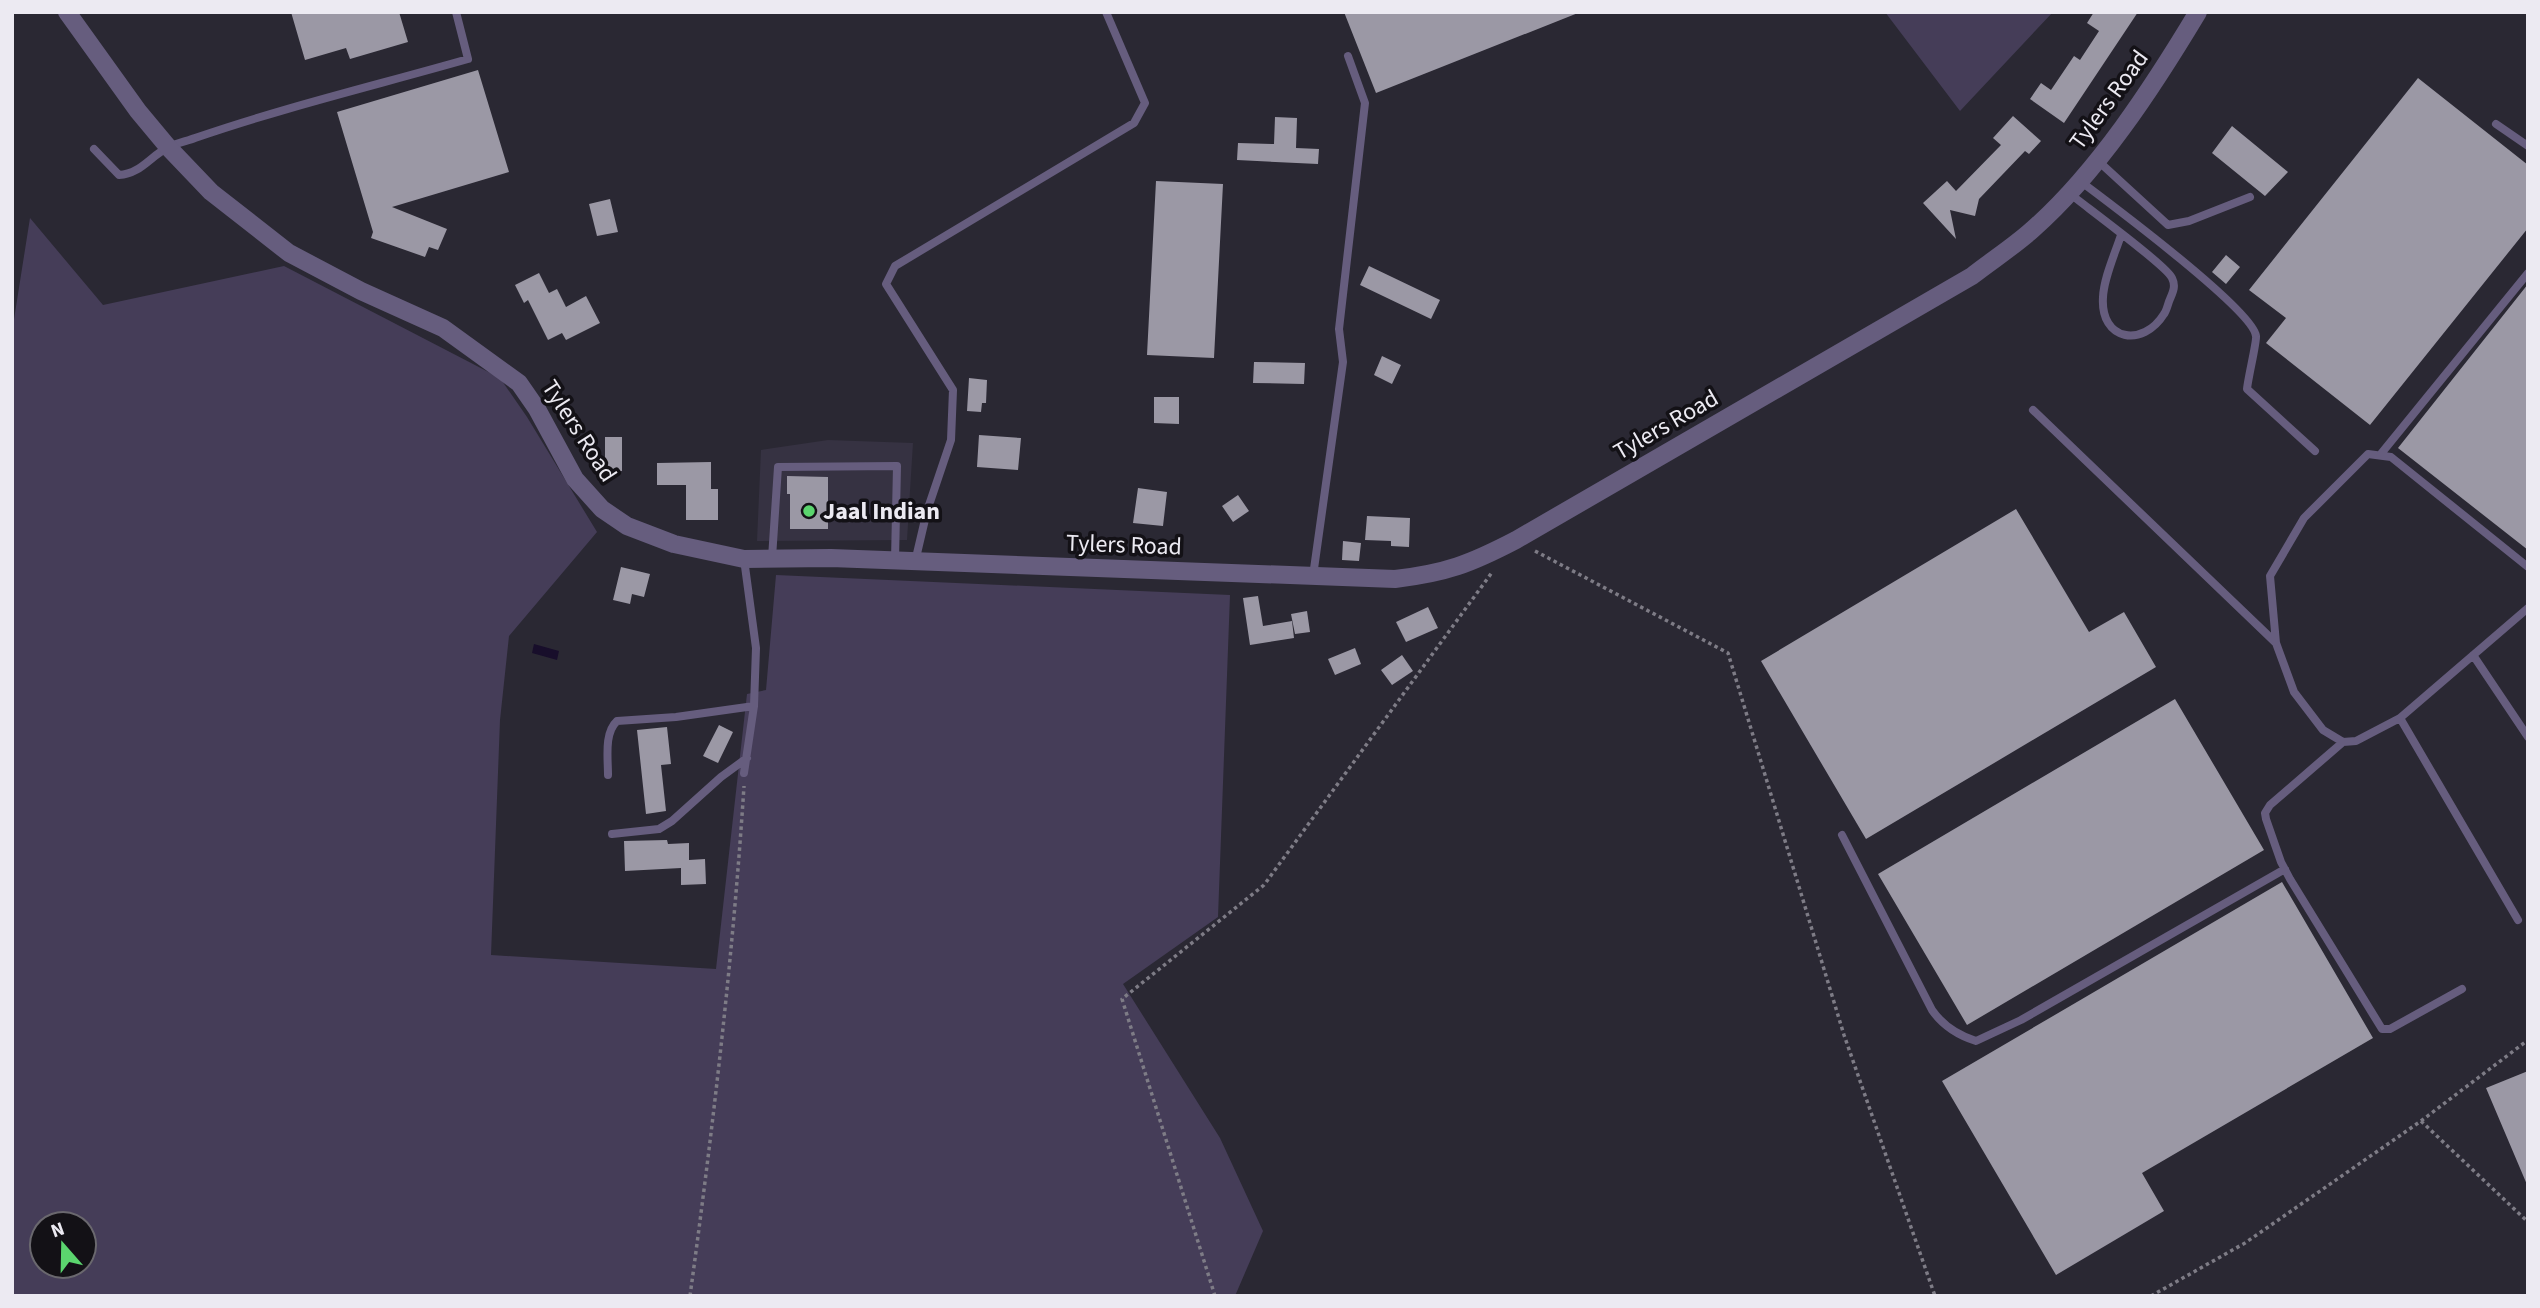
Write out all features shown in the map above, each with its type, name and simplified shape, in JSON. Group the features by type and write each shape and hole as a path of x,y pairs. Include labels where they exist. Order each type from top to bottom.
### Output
{"street":[{"name":"Tylers Road","path":"67,12 138,111 211,192 289,253 361,291 443,328 519,383 537,409 575,479 602,509 627,526 674,544 744,559 895,561 1395,579 1435,574 1474,562 1516,540 1972,276 2032,230 2074,187 2164,69 2198,12"}],"lane":[{"path":"94,149 119,175 133,173 168,147 281,109 468,59 456,12"},
{"path":"915,562 927,511 951,440 953,390 886,284 895,266 1134,122 1145,103 1107,12"},
{"path":"1313,576 1343,362 1339,329 1365,103 1348,56"},
{"path":"2496,124 2528,146"},
{"path":"2096,159 2168,225 2189,221 2250,197"},
{"path":"2074,187 2121,235 2172,277 2174,288 2164,314 2150,328 2138,334 2124,336 2113,331 2107,322 2102,294 2121,235"},
{"path":"2074,187 2146,230 2251,324 2257,337 2248,372 2247,389 2315,452"},
{"path":"2380,455 2528,273"},
{"path":"2033,410 2276,643"},
{"path":"2343,743 2323,730 2294,692 2276,643 2270,576 2304,518 2368,454 2391,457 2528,567"},
{"path":"772,558 778,467 897,466 895,561"},
{"path":"744,559 756,648 754,706 744,773"},
{"path":"2462,989 2390,1029 2382,1029 2285,869 2270,834 2266,813 2277,797 2343,743 2356,741 2400,718 2528,608"},
{"path":"2473,655 2528,737"},
{"path":"608,775 609,736 617,721 676,717 754,706"},
{"path":"2400,718 2518,920"},
{"path":"612,834 659,829 673,821 747,758"},
{"path":"1842,835 1940,1023 1962,1037 1976,1041 2021,1020 2285,869"}],"path":[{"path":"1215,1296 1122,999 1264,885 1516,540 1728,653 1844,1035 1935,1296"},
{"path":"690,1296 706,1180 728,970 744,773"},
{"path":"2151,1296 2245,1243 2421,1121 2528,1040"},
{"path":"2421,1121 2528,1222"}],"shaded area":[{"path":"1885,12 2053,12 1960,111"},
{"path":"30,218 103,305 284,266 500,378 527,417 597,532 509,636 500,720 491,955 716,969 747,694 766,690 776,575 1230,595 1218,917 1123,984 1220,1138 1263,1231 1235,1296 12,1296 12,332"},
{"path":"828,440 913,443 907,540 757,541 761,450"},
{"path":"534,644 559,651 557,660 532,653"}],"building":[{"path":"291,12 399,12 408,42 350,59 346,48 305,60"},
{"path":"1344,12 1578,12 1578,13 1376,93"},
{"path":"2094,12 2138,12 2064,123 2030,99 2041,83 2051,90 2074,56 2080,60 2099,31 2087,23"},
{"path":"478,70 509,172 392,207 447,229 438,250 429,247 425,257 371,238 373,232 337,112"},
{"path":"2418,78 2528,165 2528,228 2370,425 2266,343 2286,318 2249,290"},
{"path":"2013,116 2041,141 2029,154 2025,151 1979,199 1975,216 1950,210 1956,239 1923,203 1947,181 1956,191 2001,145 1993,138"},
{"path":"1275,117 1297,118 1296,148 1319,149 1318,164 1237,160 1238,143 1274,144"},
{"path":"2232,126 2288,172 2265,196 2212,153"},
{"path":"1156,181 1223,184 1214,358 1147,355"},
{"path":"610,199 618,232 597,236 589,204"},
{"path":"2226,255 2240,267 2226,284 2212,272"},
{"path":"1369,266 1440,300 1431,319 1360,285"},
{"path":"539,273 549,293 557,289 566,307 586,296 600,323 566,340 562,333 548,340 528,300 524,303 515,285"},
{"path":"2528,284 2528,550 2398,448"},
{"path":"1382,356 1401,365 1392,384 1374,375"},
{"path":"1254,362 1305,363 1304,384 1253,383"},
{"path":"969,378 987,380 986,403 982,403 981,412 967,411"},
{"path":"1154,397 1179,397 1179,424 1154,423"},
{"path":"979,435 1021,438 1018,470 977,467"},
{"path":"605,437 622,437 622,471 605,472"},
{"path":"711,462 711,489 718,489 718,520 686,520 686,485 657,485 657,463"},
{"name":"Jaal Indian","path":"787,476 828,477 828,529 790,529"},
{"path":"1138,488 1167,492 1163,526 1133,523"},
{"path":"1238,495 1249,511 1233,522 1222,506"},
{"path":"2016,509 2089,632 2124,612 2156,667 1866,839 1761,661"},
{"path":"1367,516 1410,518 1409,547 1391,546 1391,541 1365,540"},
{"path":"1343,541 1361,543 1359,561 1342,560"},
{"path":"621,567 650,574 644,597 632,594 630,604 613,600"},
{"path":"1258,596 1263,626 1292,621 1294,638 1250,645 1243,598"},
{"path":"1428,607 1438,628 1406,642 1396,622"},
{"path":"1307,611 1310,632 1295,634 1291,614"},
{"path":"1355,648 1361,664 1335,675 1328,659"},
{"path":"1402,655 1413,671 1392,685 1381,670"},
{"path":"2175,699 2264,850 1967,1025 1878,874"},
{"path":"719,725 733,732 718,763 703,756"},
{"path":"667,727 671,764 661,765 666,811 646,814 637,730"},
{"path":"667,840 668,844 689,843 689,860 705,859 706,884 681,885 681,868 625,871 624,841"},
{"path":"2282,882 2373,1038 2142,1173 2164,1211 2056,1275 1942,1081"},
{"path":"2528,1071 2528,1187 2486,1088"}],"place":[{"name":"Jaal Indian","path":"809,511"}]}
